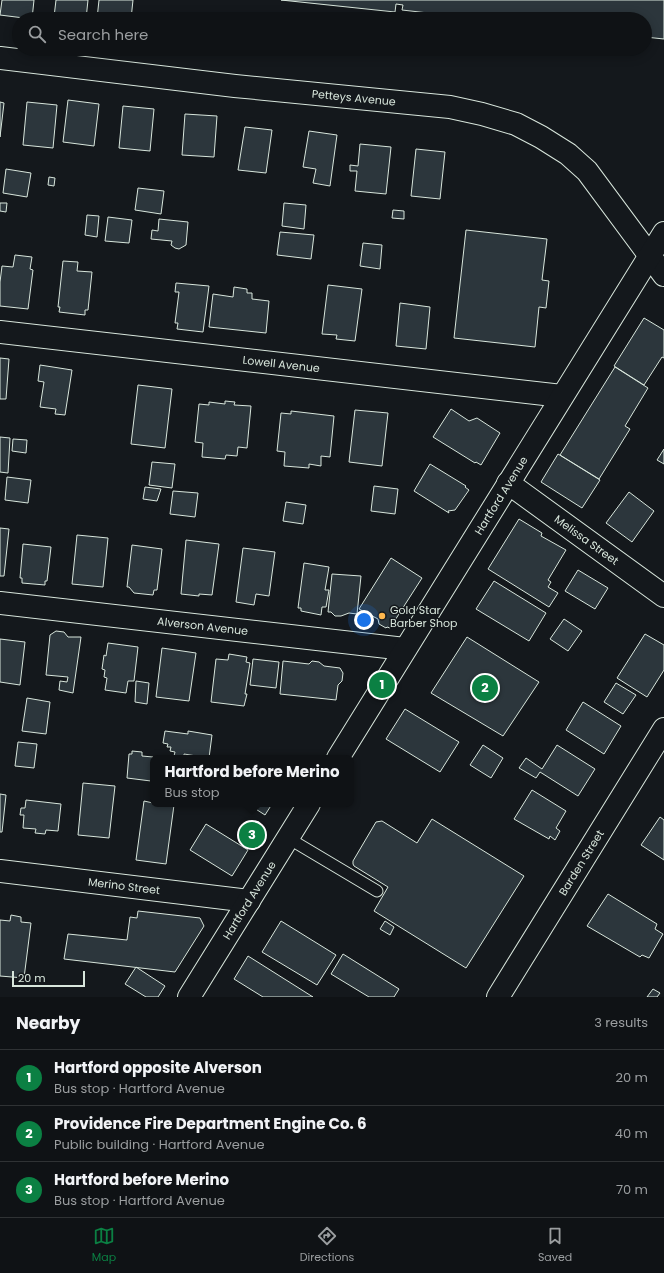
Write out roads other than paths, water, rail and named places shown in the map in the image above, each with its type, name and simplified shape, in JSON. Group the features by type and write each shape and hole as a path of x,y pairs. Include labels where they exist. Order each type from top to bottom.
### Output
{"street":[{"name":"Petteys Avenue","path":"0,58 235,86 450,107 516,124 536,134 568,154 587,172 664,275"},
{"name":"Hartford Avenue","path":"340,755 664,233"},
{"name":"Lowell Avenue","path":"0,332 562,396"},
{"name":"Melissa Street","path":"508,483 664,596"},
{"name":"Alverson Avenue","path":"0,603 405,649"},
{"name":"Barden Street","path":"498,997 664,729"},
{"name":"Hartford Avenue","path":"189,997 307,807"},
{"name":"Merino Street","path":"0,872 249,901"}],"lane":[{"path":"288,838 377,891"}],"place":[{"name":"Gold Star Barber Shop","path":"382,616"},
{"name":"Hartford opposite Alverson","path":"382,685"},
{"name":"Providence Fire Department Engine Co. 6","path":"485,688"},
{"name":"Hartford before Merino","path":"252,835"}]}
